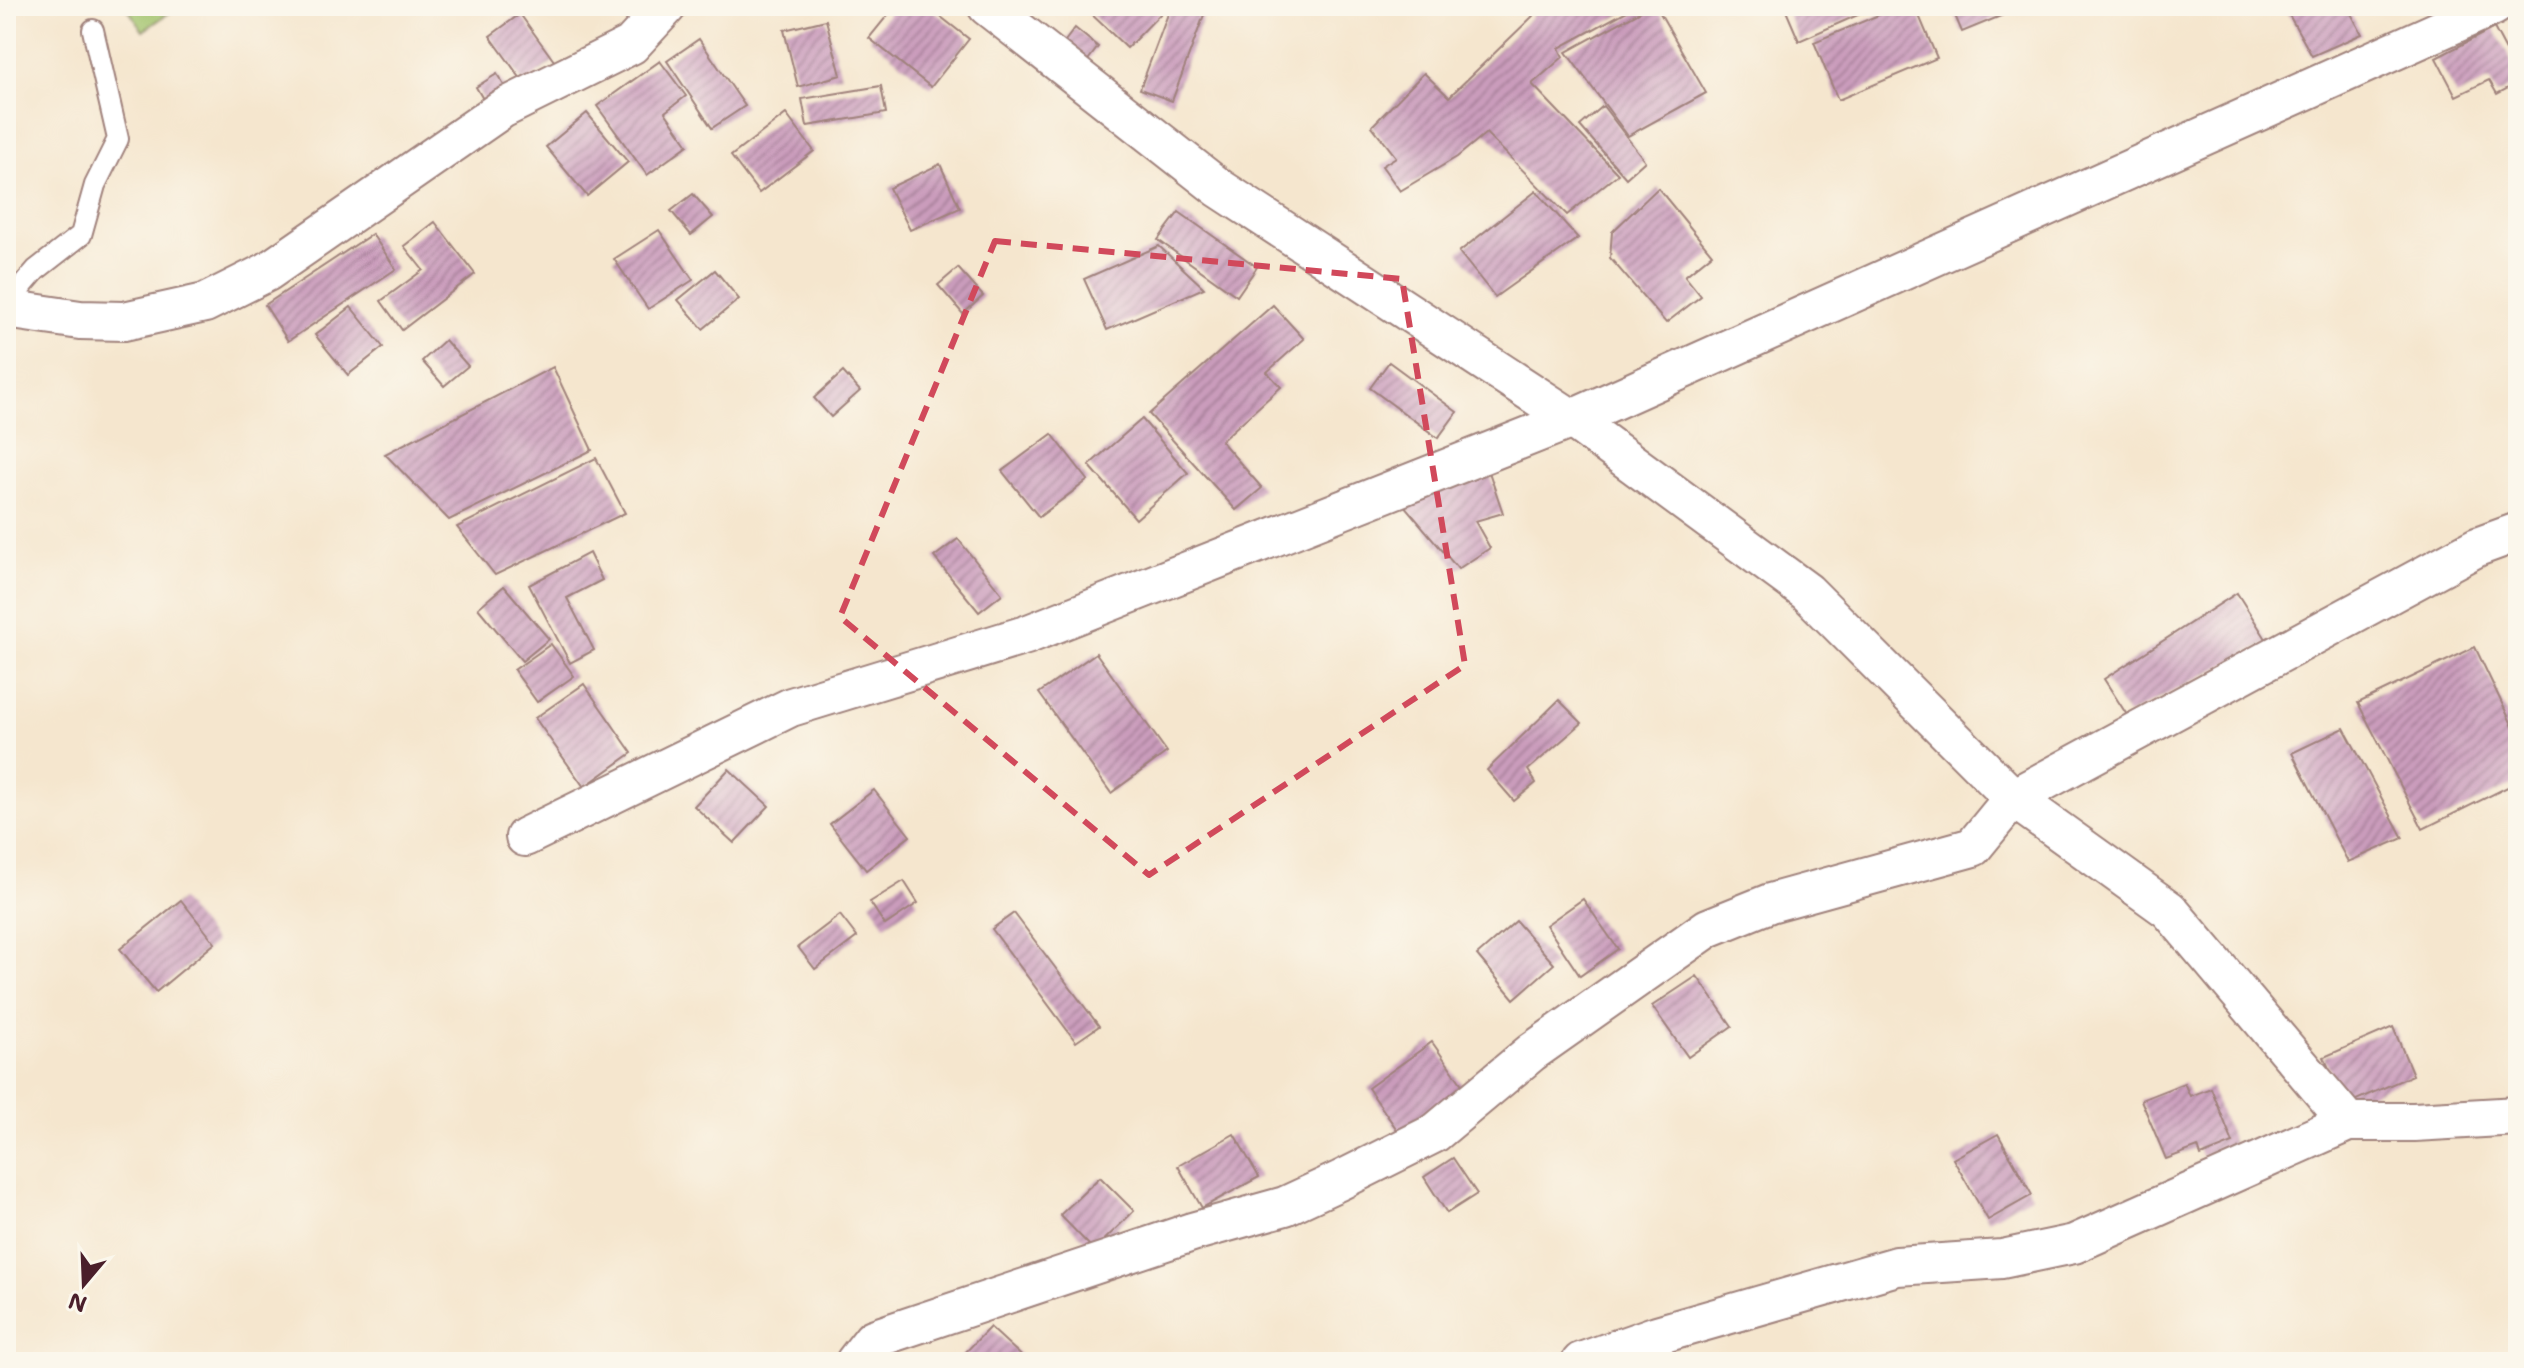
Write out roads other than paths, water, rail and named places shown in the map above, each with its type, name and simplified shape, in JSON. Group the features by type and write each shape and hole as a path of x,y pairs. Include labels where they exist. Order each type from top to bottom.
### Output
{"street":[{"path":"6,307 80,320 124,321 205,303 267,272 502,109 631,45 667,6"},
{"path":"987,6 1219,188 1572,419 1807,592 2013,798 2169,910 2348,1122"},
{"path":"525,837 791,707 1026,635 1572,419 2494,6"},
{"path":"855,1362 873,1339 1192,1232 1285,1206 1341,1180 1435,1133 1532,1052 1708,928 1770,903 1973,847 2013,798 2477,547 2518,532"},
{"path":"1581,1362 1657,1335 1897,1266 2002,1259 2074,1244 2348,1122 2518,1116"}],"lane":[{"path":"6,307 36,270 81,235 95,185 118,139 93,30"}]}
